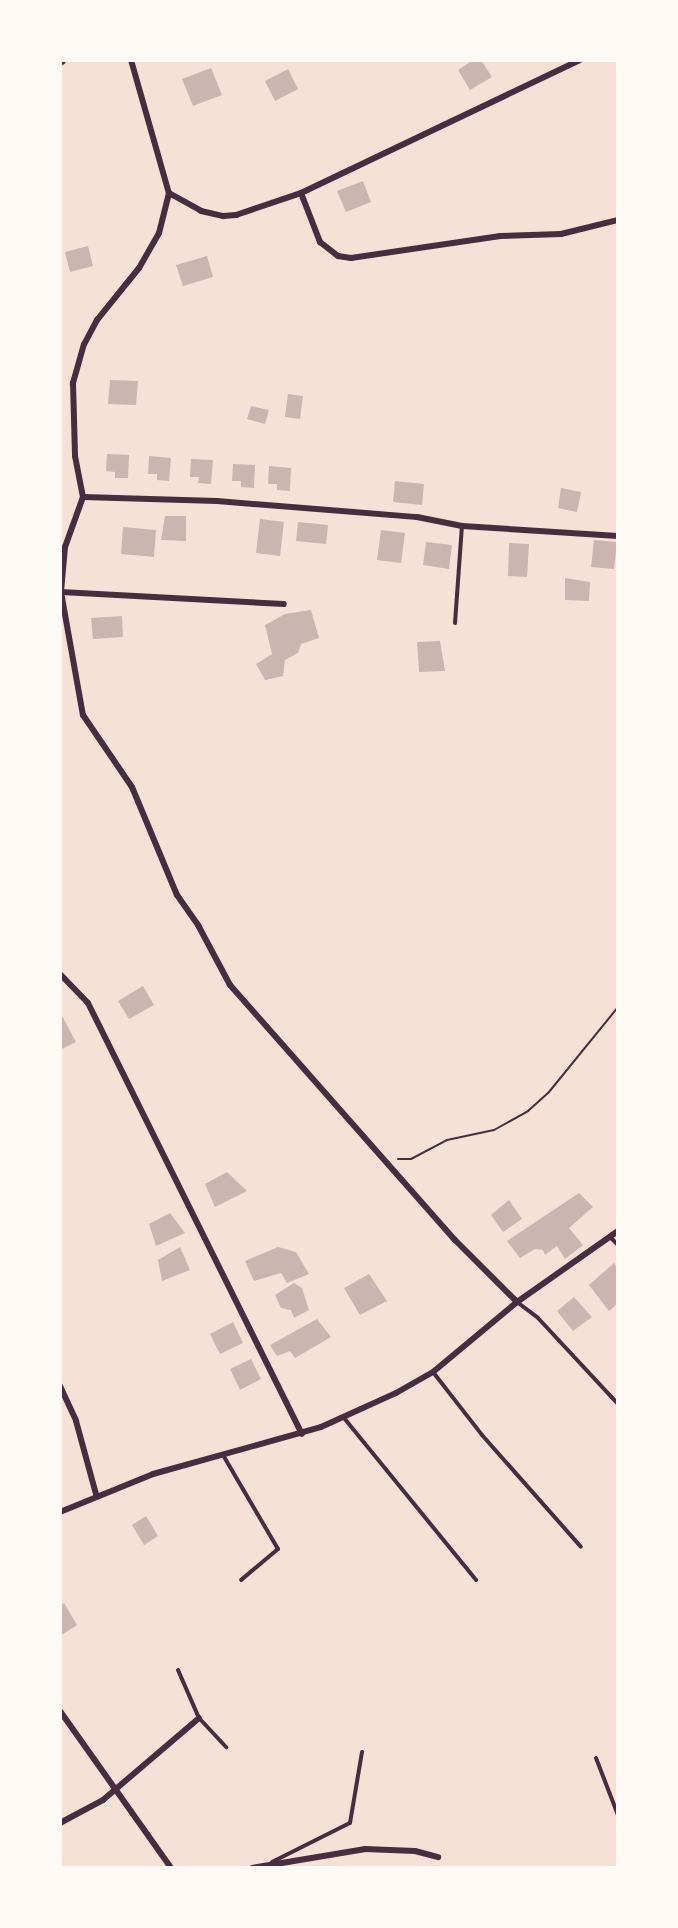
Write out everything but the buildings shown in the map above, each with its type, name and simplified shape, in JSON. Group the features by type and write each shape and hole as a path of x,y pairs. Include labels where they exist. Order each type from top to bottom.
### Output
{"street":[{"path":"131,60 169,193 159,233 139,268 97,320 77,366 72,401 83,496 65,547 61,592 83,715 132,787 177,895 198,925 230,985 383,1159 517,1302"},
{"path":"169,193 201,211 223,216 301,193 580,60"},
{"path":"301,193 320,242 338,256 351,258 500,236 561,234 618,220"},
{"path":"83,496 217,501 417,517 462,526 618,536"},
{"path":"61,592 284,604"},
{"path":"60,974 88,1003 302,1434"},
{"path":"60,1512 96,1494 223,1455 302,1434 344,1418 433,1372 517,1302 618,1231"},
{"path":"60,1386 76,1421 96,1494"},
{"path":"60,1711 114,1791 171,1868"},
{"path":"60,1823 114,1791 199,1718"},
{"path":"252,1868 365,1850 415,1851 438,1857"}],"lane":[{"path":"455,623 462,526"},
{"path":"610,1237 618,1245"},
{"path":"517,1302 538,1318 618,1404"},
{"path":"433,1372 482,1435 581,1547"},
{"path":"344,1418 476,1580"},
{"path":"223,1455 278,1549 241,1580"},
{"path":"178,1670 199,1718 226,1747"},
{"path":"266,1865 350,1823 362,1752"},
{"path":"596,1758 618,1815"}],"path":[{"path":"383,1159 411,1159 447,1140 481,1134 509,1123 549,1092 618,1007"}]}
